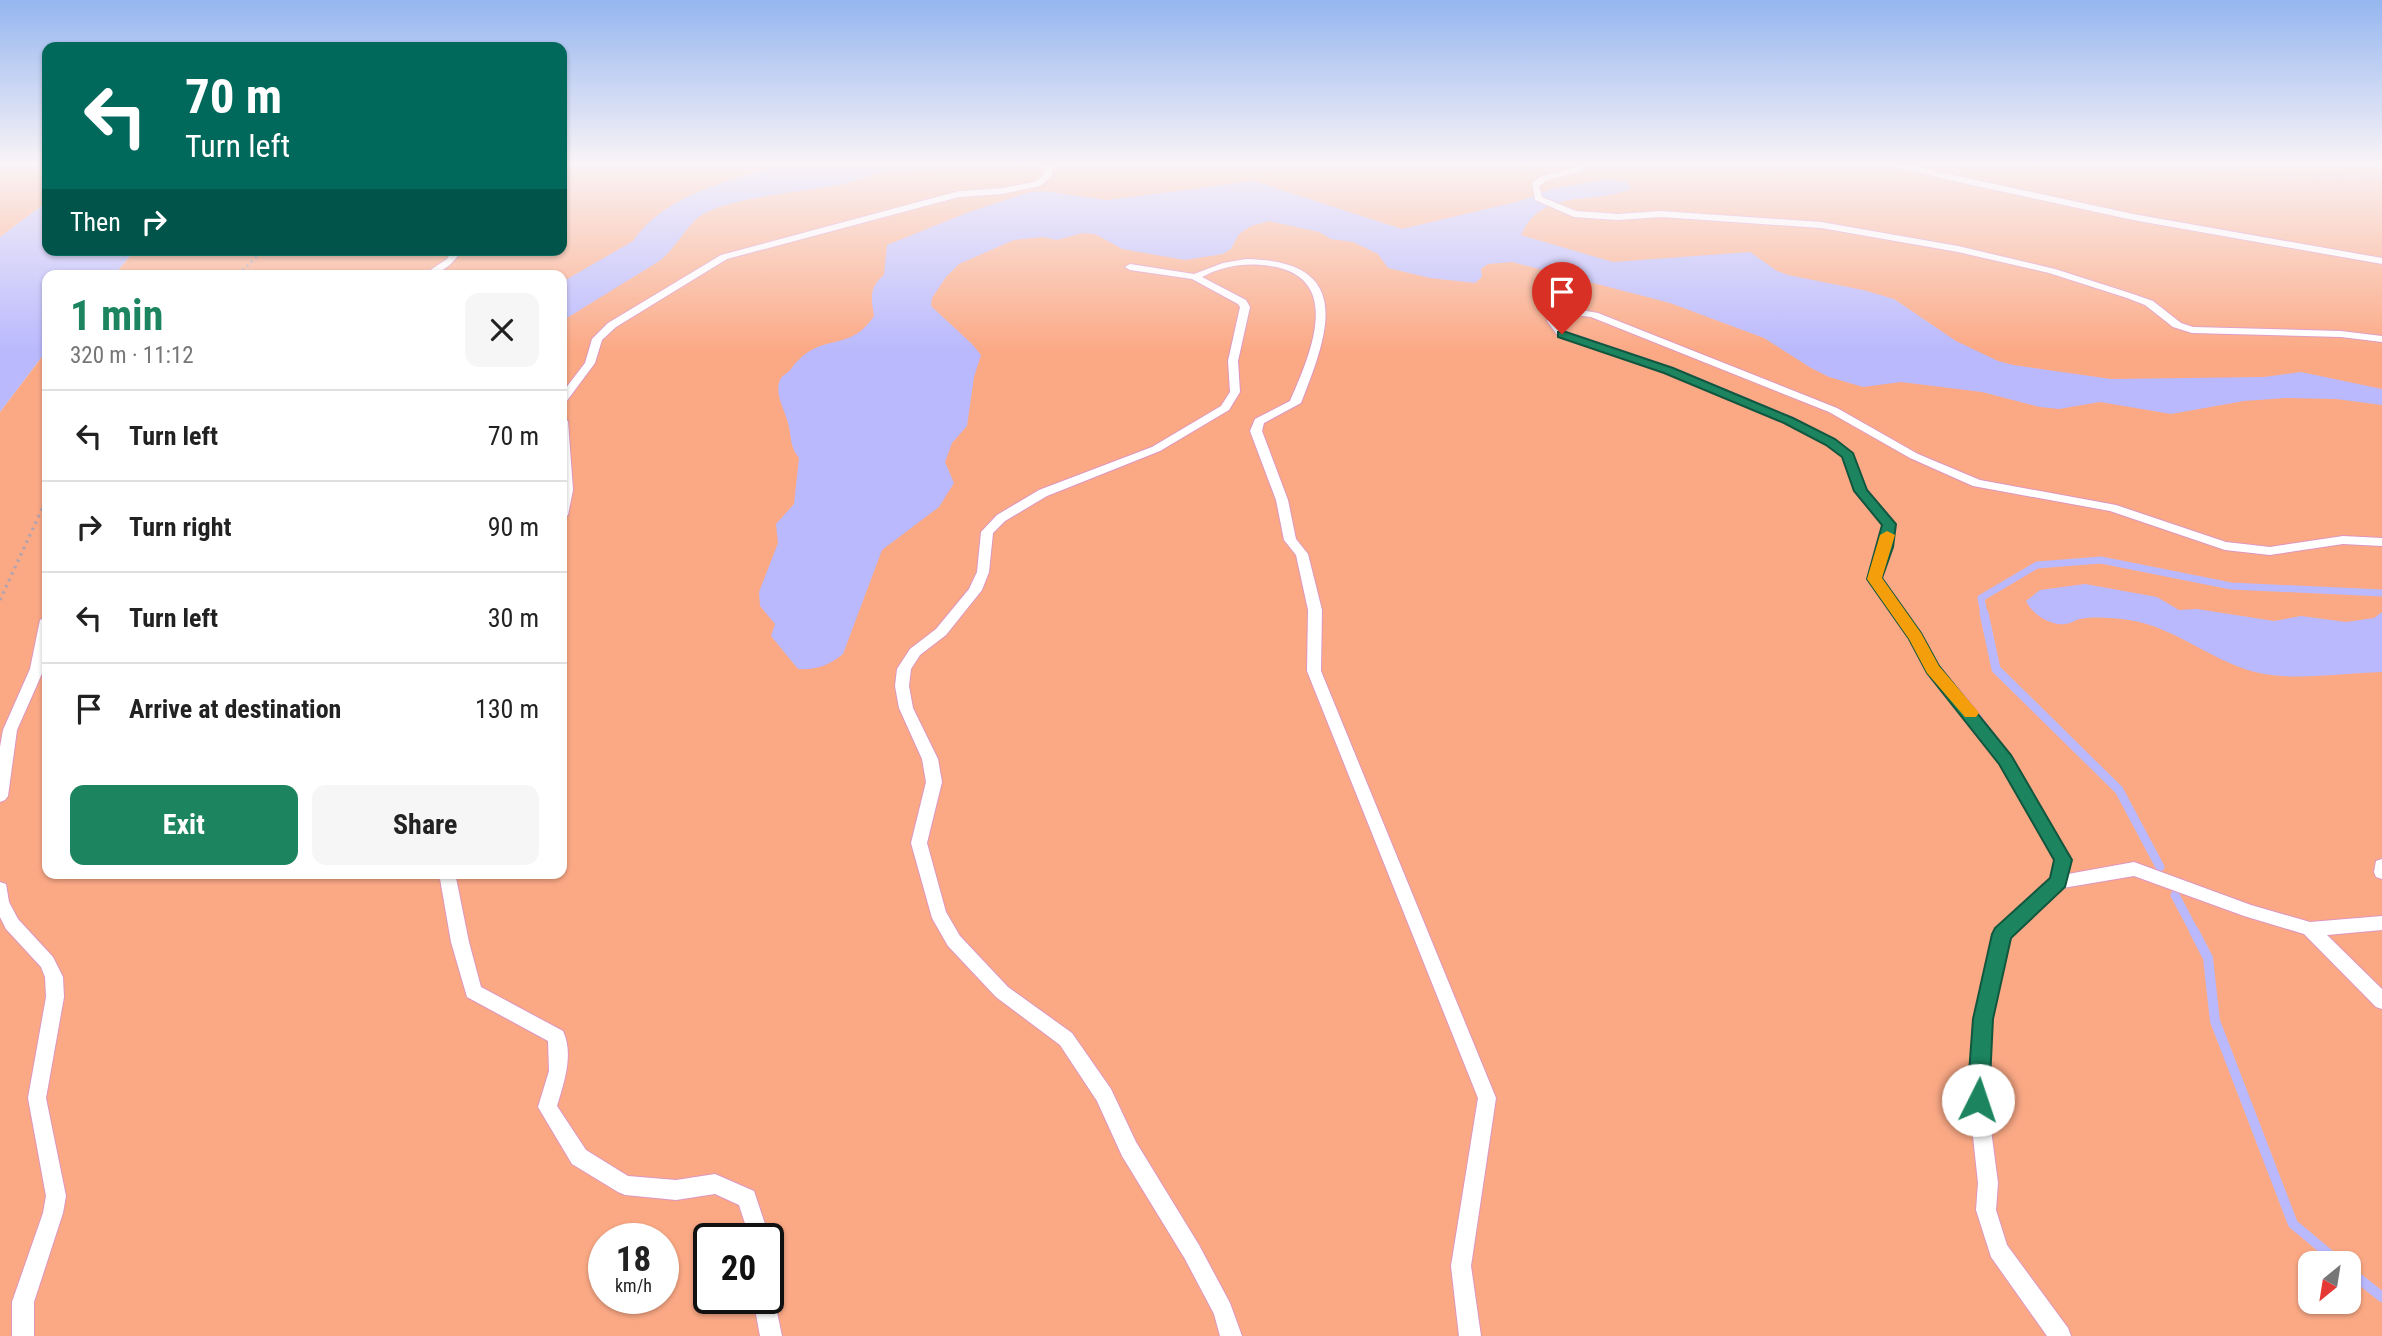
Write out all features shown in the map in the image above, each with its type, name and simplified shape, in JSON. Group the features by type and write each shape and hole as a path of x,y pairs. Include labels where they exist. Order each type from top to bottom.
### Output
{"lane":[{"path":"567,393 590,363 597,339 612,325 724,257 842,225"},
{"path":"1820,225 1958,249 2052,271 2149,303 2178,325 2192,330 2341,334 2382,339"},
{"path":"2175,225 2382,261"},
{"path":"436,270 454,256"},
{"path":"1195,277 1237,261 1262,262 1287,267 1305,276 1317,287 1320,299 1318,345 1295,403 1259,421 1256,431 1282,500 1290,540 1302,554 1315,610 1314,671 1486,1098 1461,1266 1470,1336"},
{"path":"1130,267 1195,277 1242,302 1245,307 1233,361 1235,392 1225,408 1156,449 1043,493 1001,518 987,532 983,572 975,590 941,632 915,652 904,669 902,686 906,708 930,759 934,782 919,843 937,913 954,941 994,984 1066,1040 1104,1095 1129,1149 1192,1252 1223,1310 1231,1336"},
{"path":"2058,882 2063,860 2005,760 1933,669 1916,637 1875,579 1889,524 1861,491 1848,455 1821,437 1734,397 1656,366 1562,334 1552,321 1554,314 1595,314 1832,410 1912,455 1978,483 2112,508 2225,546 2270,551 2343,540 2382,542"},
{"path":"0,796 10,730 37,669 42,644"},
{"path":"2060,1336 1998,1250 1986,1210 1988,1183 1978,1100 1983,1019 2002,934 2058,882 2134,869 2250,911 2310,929 2382,923"},
{"path":"448,879 473,992 557,1037 558,1071 547,1107 579,1157 625,1185 676,1190 715,1184 747,1198 755,1223"},
{"path":"0,888 1,902 12,924 47,962 54,977 55,997 37,1098 56,1196 53,1213 23,1302 23,1336"},
{"path":"2310,929 2382,1002"},
{"path":"766,1314 771,1336"}],"path":[{"path":"244,270 257,256"},
{"path":"0,600 42,509"}],"shaded area":[{"path":"0,225 16,225 0,237"},
{"path":"567,225 2382,225 2382,1336 0,1336 0,412 42,357 42,879 567,879 567,270 118,270 130,256 567,256"}],"water":[{"path":"16,225 42,225 42,256 130,256 118,270 42,270 42,357 0,412 0,237"},
{"path":"691,225 661,260 567,318 567,279 633,241 645,226"},
{"path":"936,225 1253,225 1239,234 1231,249 1223,254 1185,260 1122,249 1095,234 1082,233 1057,240 1043,237 1014,240 959,264 932,298 931,306 981,355 974,377 967,426 952,443 945,462 954,483 939,507 882,550 843,654 822,666 798,669 771,636 775,624 760,606 759,592 778,543 776,524 794,504 799,458 792,445 778,385 782,377 813,349 854,335 874,316 872,293 884,275 887,245"},
{"path":"1289,225 1391,225 1402,229 1417,225 1527,225 1521,235 1613,262 1750,252 1777,271 1788,275 1894,299 1956,341 1998,361 2013,365 2111,379 2264,377 2301,372 2382,389 2382,405 2336,399 2286,398 2244,401 2171,414 2100,402 2059,409 2040,407 1982,392 1901,382 1863,387 1829,377 1764,338 1670,303 1512,262 1488,264 1481,269 1482,277 1475,283 1430,278 1388,268 1378,254 1353,242 1331,239 1319,232"},
{"path":"2085,584 2157,597 2179,610 2197,609 2274,621 2301,616 2346,622 2374,618 2382,612 2382,672 2308,676 2264,674 2229,663 2147,624 2098,617 2067,624 2053,623 2037,615 2026,601 2040,590"}],"waterway":[{"path":"1984,614 1981,598 2037,565 2101,560 2231,586 2382,593"},
{"path":"1984,613 1996,669 2119,790 2160,867"},
{"path":"2175,895 2195,933"},
{"path":"2194,931 2208,958 2215,1021 2293,1224 2325,1251"},
{"path":"2361,1280 2382,1297"}],"slow traffic":[{"path":"1887,535 1875,579 1916,637 1933,669 1970,713"}],"route":[{"path":"1562,334 1669,370 1788,420 1830,442 1848,455 1861,491 1889,524 1875,579 1916,637 1933,669 2005,760 2063,860 2058,882 2002,934 1983,1019 1978,1100"}]}
